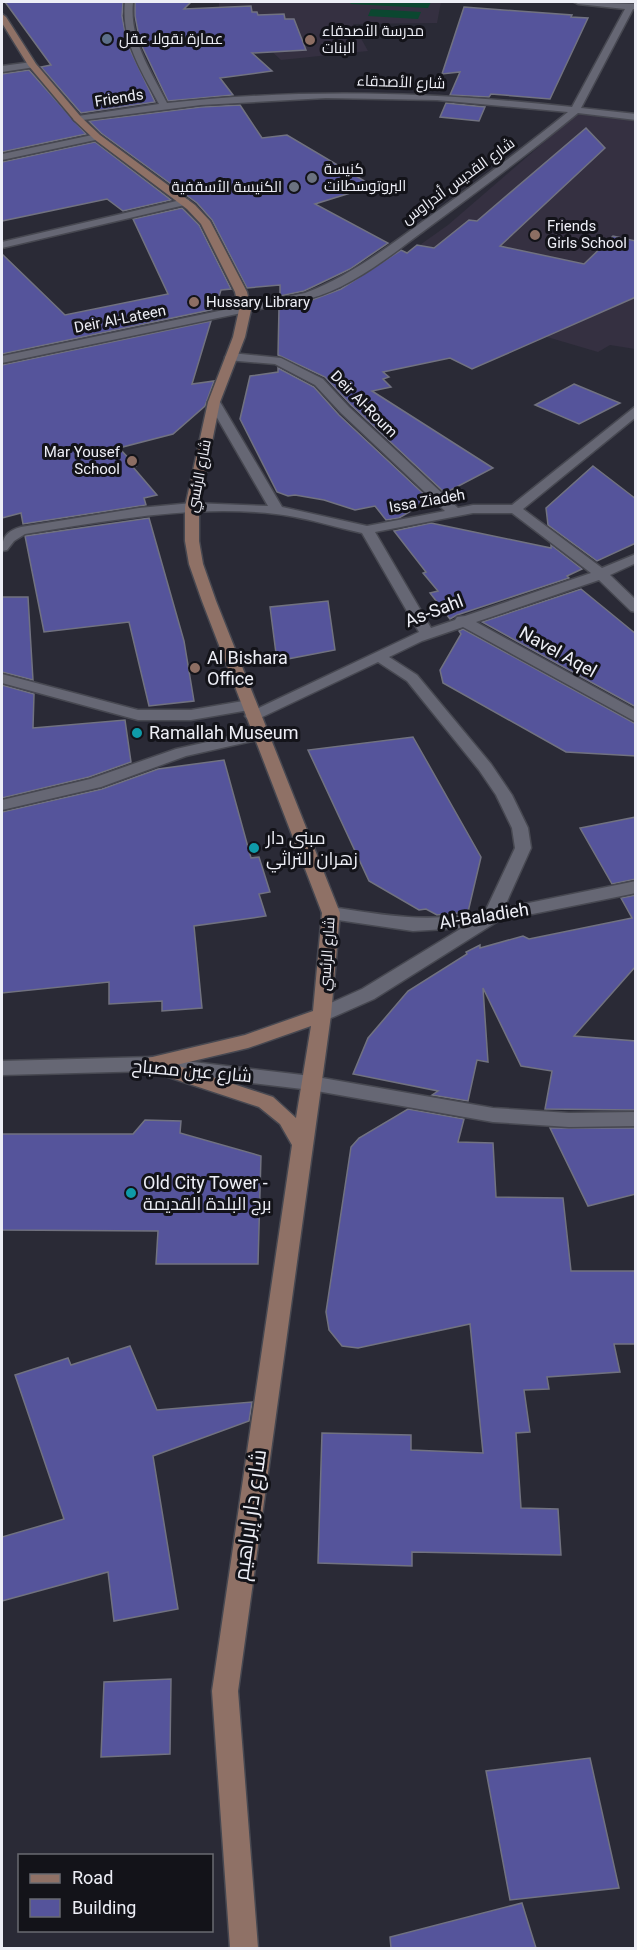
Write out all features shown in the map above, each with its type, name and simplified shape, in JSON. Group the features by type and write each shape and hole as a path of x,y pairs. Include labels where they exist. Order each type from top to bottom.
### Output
{"main road":[{"path":"2,17 32,65 78,119 97,137 185,202 206,223 241,292 245,310"},
{"name":"شارع الرئسي","path":"245,310 239,337 214,402 192,507 192,542 196,564 251,711 331,913 322,1015 311,1083"},
{"path":"151,1064 248,1041 322,1015"},
{"path":"151,1064 266,1102 287,1119 302,1144"},
{"name":"شارع دار إبراهيم","path":"244,1948 225,1691 311,1083"}],"street":[{"path":"129,2 126,13 131,34 164,106"},
{"path":"578,2 633,6"},
{"name":"شارع القديس أندراوس","path":"245,310 324,290 361,270 508,165 575,111 633,6"},
{"path":"2,69 32,65"},
{"name":"شارع الأصدقاء","path":"164,106 278,98 367,95 420,97 636,117"},
{"name":"Friends","path":"78,119 164,106"},
{"path":"2,157 97,137"},
{"path":"2,245 185,202"},
{"name":"Deir Al-Lateen","path":"2,360 109,336 245,310"},
{"name":"Deir Al-Roum","path":"231,357 277,360 319,382 345,410 454,512"},
{"path":"214,402 277,510"},
{"path":"636,410 515,509 601,574 636,608"},
{"name":"Issa Ziadeh","path":"2,547 9,538 21,531 139,512 192,507 277,510 367,530 454,512 494,508 515,509"},
{"path":"367,530 427,634"},
{"name":"As-Sahl","path":"2,679 138,715 191,715 251,711 427,634 601,574 636,558"},
{"name":"Navel Aqel","path":"462,621 636,717"},
{"path":"322,1015 368,994 491,918 523,848 520,828 504,795 478,758 412,678 378,656"},
{"path":"2,805 95,783 182,752 260,735"},
{"name":"Al-Baladieh","path":"331,913 413,925 453,924 636,887"},
{"name":"شارع عين مصباح","path":"2,1068 151,1064 311,1083 493,1115 569,1120 636,1119"}],"shaded area":[{"name":"مدرسة الأصدقاء البنات","path":"219,2 441,2 437,23 353,24 368,51 281,60 246,28 219,21"},
{"name":"Friends Girls School","path":"580,111 635,118 635,349 610,345 598,352 479,317 372,279 448,225"}],"green space":[{"path":"352,2 431,2 428,8 350,4"},
{"path":"371,9 421,12 418,19 368,16"}],"building":[{"path":"5,2 123,2 122,16 127,43 155,102 81,113 41,67 51,65"},
{"path":"135,2 191,2 184,9 251,6 252,12 257,12 258,15 284,14 285,19 294,19 306,50 252,53 272,71 220,78 233,95 168,101 140,42"},
{"path":"464,7 588,18 550,99 491,94 489,97 450,95 460,72 442,74"},
{"path":"29,70 86,134 2,152 2,74"},
{"path":"446,103 485,107 479,121 440,117"},
{"path":"240,105 262,138 287,135 373,186 315,204 388,243 350,269 304,291 280,296 280,285 247,288 212,220 197,203 101,133 89,121 201,107"},
{"path":"586,128 605,148 500,246 584,264 613,236 636,241 636,297 472,369 450,358 383,372 389,377 383,379 391,387 372,391 493,468 445,493 351,405 325,377 278,355 279,307 309,301 341,289 401,250 407,253 417,245 434,248 469,220 477,221"},
{"path":"95,142 171,200 123,211 107,199 2,221 2,162"},
{"path":"182,208 199,225 231,289 221,290 215,309 2,354 2,254 65,315 168,294 133,219"},
{"path":"211,321 192,384 214,381 205,406 173,434 119,448 136,466 133,467 157,495 144,498 146,505 23,524 21,513 2,518 2,365"},
{"path":"278,368 314,387 339,415 430,500 399,518 386,520 375,506 355,510 324,500 288,496 277,492 240,419 250,376 278,372"},
{"path":"574,384 620,403 579,424 535,405"},
{"path":"593,466 636,499 636,543 597,561 548,525 546,508"},
{"path":"149,518 184,641 194,701 149,706 129,622 44,632 25,536"},
{"path":"431,523 551,548 551,545 582,569 567,576 569,578 450,619 430,593 438,591 423,573 426,572 394,531"},
{"path":"581,589 636,634 636,707 482,622"},
{"path":"2,597 28,597 33,680 2,672"},
{"path":"328,601 335,650 277,661 270,607"},
{"path":"463,629 636,724 636,756 566,752 443,683 440,670 461,634 459,631"},
{"path":"2,685 34,694 33,728 125,720 131,762 89,777 2,798"},
{"path":"413,737 481,857 468,912 437,915 426,909 419,910 369,881 308,750"},
{"path":"224,760 251,858 259,857 270,892 259,894 266,916 194,926 202,1008 162,1011 162,1001 109,1004 109,982 2,993 2,812 102,789 158,769"},
{"path":"636,817 636,879 612,884 580,828"},
{"path":"636,895 636,966 574,1036 636,1041 636,1110 545,1109 552,1071 521,1066 483,988 488,1062 477,1060 468,1101 432,1095 438,1091 353,1074 368,1038 408,991 467,954 466,952 480,945 480,948 523,936 529,939 632,918 621,898"},
{"path":"408,1109 464,1119 458,1142 493,1143 496,1197 563,1198 571,1271 636,1271 636,1344 614,1344 620,1372 547,1377 549,1389 524,1390 530,1432 516,1433 521,1508 558,1509 561,1555 412,1552 412,1566 318,1563 322,1433 411,1435 411,1450 483,1453 470,1324 358,1348 342,1346 329,1330 326,1312 351,1147 359,1138"},
{"name":"Old City Tower - برج البلدة القديمة","path":"145,1120 181,1121 180,1133 261,1156 258,1264 156,1264 158,1231 2,1230 2,1134 133,1134"},
{"path":"550,1128 636,1128 636,1194 588,1206"},
{"path":"130,1346 157,1410 252,1402 249,1421 153,1456 178,1609 114,1621 108,1572 2,1601 2,1537 64,1519 15,1375 68,1358 71,1365"},
{"path":"171,1679 170,1754 101,1757 104,1682"},
{"path":"590,1758 619,1888 510,1900 486,1771"},
{"path":"522,1903 536,1948 391,1948 390,1937"}],"place":[{"name":"عمارة نقولا عقل","path":"107,39"},
{"name":"مدرسة الأصدقاء البنات","path":"310,40"},
{"name":"كنيسة البروتوسطانت","path":"312,178"},
{"name":"الكنيسة الأسقفية","path":"294,187"},
{"name":"Friends Girls School","path":"535,235"},
{"name":"Hussary Library","path":"194,302"},
{"name":"Mar Yousef School","path":"132,461"},
{"name":"Al Bishara Office","path":"195,668"},
{"name":"Ramallah Museum","path":"137,733"},
{"name":"مبنى دار زهران التراثي","path":"254,848"},
{"name":"Old City Tower - برج البلدة القديمة","path":"131,1193"}]}
